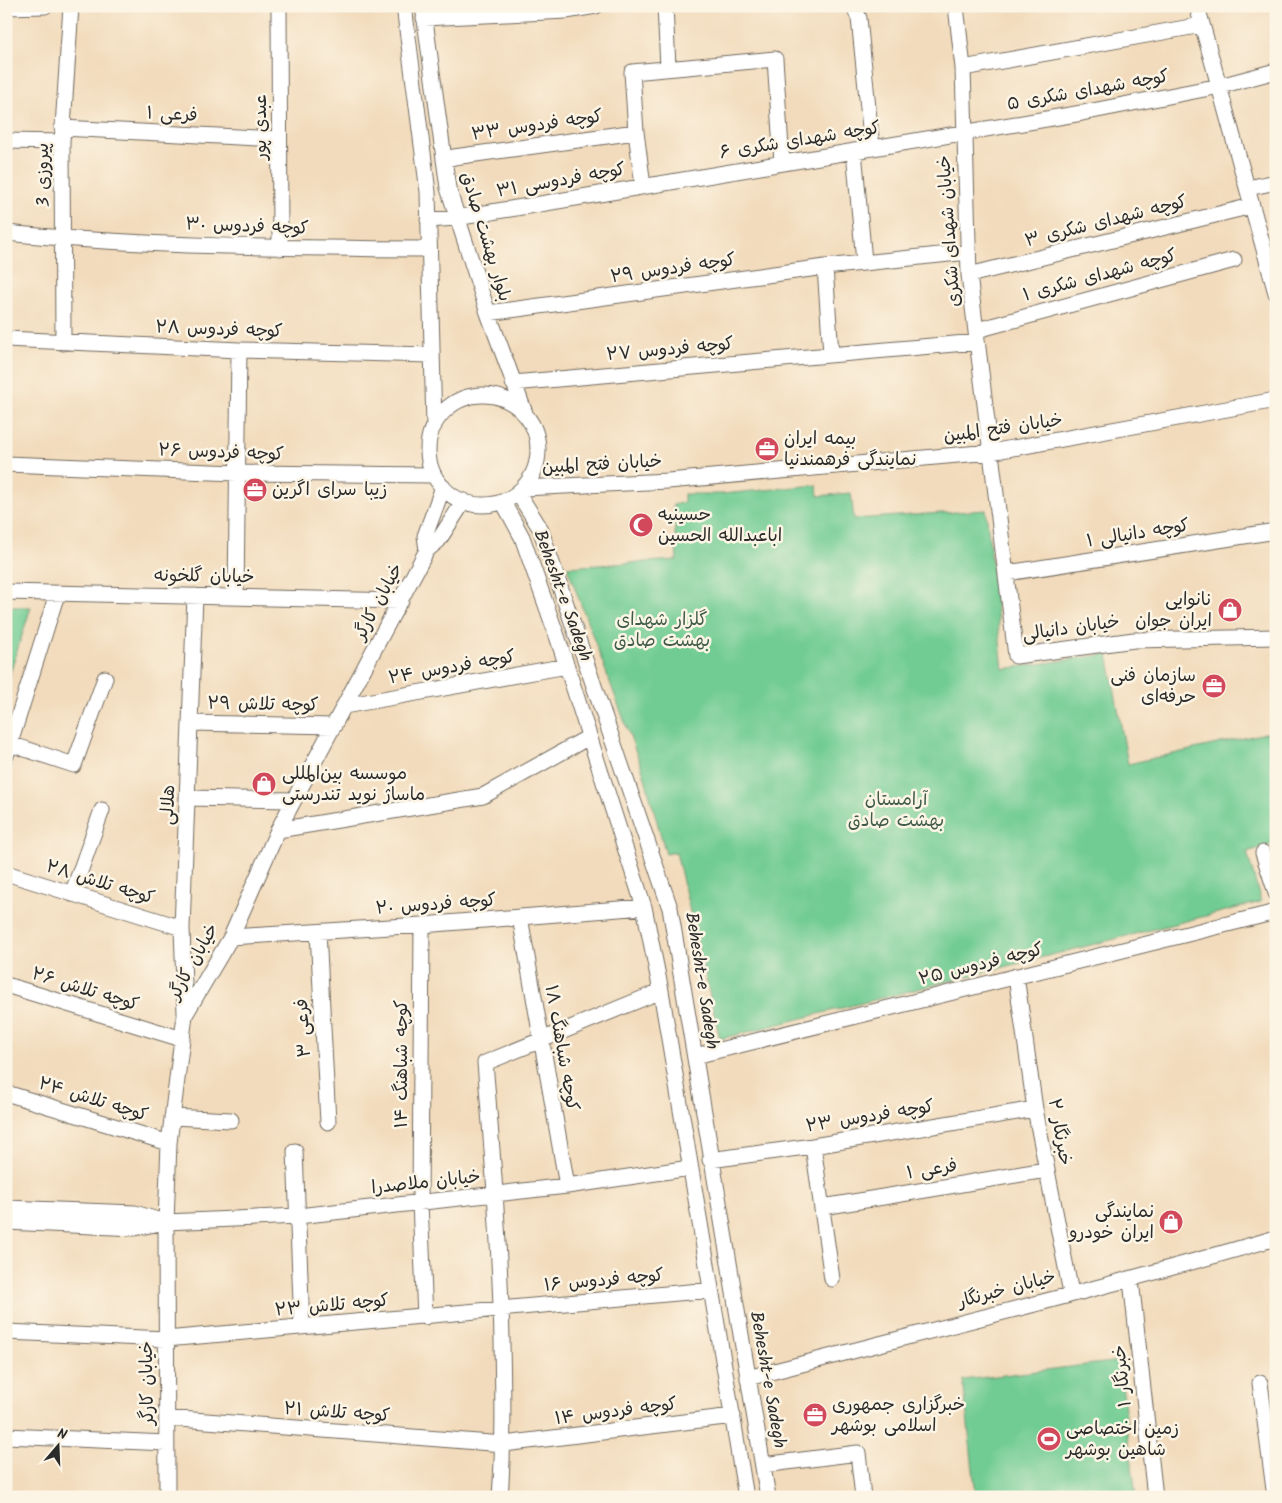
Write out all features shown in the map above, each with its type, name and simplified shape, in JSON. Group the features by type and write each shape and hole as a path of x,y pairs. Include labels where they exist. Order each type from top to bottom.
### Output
{"street":[{"path":"6,7 45,6"},
{"name":"پیروزی 3","path":"63,343 62,135 71,6"},
{"name":"عبدی پور","path":"279,6 280,248"},
{"path":"404,6 428,185 434,426"},
{"path":"424,12 596,6"},
{"path":"665,6 668,67"},
{"path":"854,6 859,18 872,148"},
{"path":"1197,6 1276,293"},
{"name":"خیابان شهدای شکری","path":"960,7 969,275 991,452"},
{"name":"بلوار بهشت صادق","path":"424,12 444,160 456,218 488,313 525,413"},
{"path":"963,68 1202,25"},
{"path":"643,186 636,132 632,72 668,67 776,59 782,163"},
{"name":"کوچه شهدای شکری ۵","path":"964,133 1082,113 1220,86 1276,71"},
{"name":"کوچه فردوس ۳۳","path":"444,160 454,157 636,132"},
{"name":"کوچه شهدای شکری ۶","path":"643,186 964,133"},
{"name":"فرعی ۱","path":"6,141 62,135 279,139"},
{"path":"854,151 864,262"},
{"path":"1248,188 1276,182"},
{"name":"کوچه فردوسی ۳۱","path":"428,220 456,218 643,186"},
{"name":"کوچه شهدای شکری ۳","path":"969,275 1252,206"},
{"name":"کوچه فردوس ۳۰","path":"6,233 64,239 280,248 429,249"},
{"name":"کوچه فردوس ۲۹","path":"488,313 864,262 968,252"},
{"name":"کوچه شهدای شکری ۱","path":"831,354 977,336 1234,260"},
{"path":"825,267 831,354"},
{"name":"کوچه فردوس ۲۸","path":"6,339 239,350 431,355"},
{"path":"236,596 239,350"},
{"name":"کوچه فردوس ۲۷","path":"513,383 831,354"},
{"path":"476,395 494,396 510,402 525,413 534,428 539,446 538,463 530,480 521,490 503,502 487,505 464,501 454,497 438,481 429,460 428,442 434,426 444,411 459,400 476,395"},
{"name":"خیابان فتح المبین","path":"521,490 668,481 991,452 1276,400"},
{"name":"خیابان دانیالی","path":"991,452 1016,656 1134,640 1276,637"},
{"name":"کوچه فردوس ۲۶","path":"6,464 438,481"},
{"name":"خیابان کارگر","path":"427,550 425,536 438,481"},
{"name":"Behesht-e Sadegh","path":"521,490 540,528 670,908 710,1160 768,1497"},
{"name":"خیابان کارگر","path":"167,1497 166,1222 169,1143 186,1015 231,937 293,800 427,550 438,541 464,501"},
{"name":"Behesht-e Sadegh","path":"503,502 522,537 567,666 644,907 661,991 746,1497"},
{"name":"کوچه دانیالی ۱","path":"1007,574 1276,531"},
{"name":"خیابان گلخونه","path":"6,592 401,601"},
{"path":"57,594 8,750 74,765 105,678"},
{"name":"هلالی","path":"186,1015 182,928 195,596"},
{"name":"کوچه فردوس ۲۴","path":"344,706 567,666"},
{"name":"کوچه تلاش ۲۹","path":"190,722 334,726"},
{"path":"278,830 484,796 589,737"},
{"path":"188,798 293,800"},
{"path":"72,894 102,810"},
{"path":"1263,853 1276,893"},
{"name":"کوچه تلاش ۲۸","path":"6,873 182,928"},
{"name":"کوچه فردوس ۲۰","path":"231,937 422,925 644,907"},
{"name":"کوچه فردوس ۲۵","path":"695,1056 1276,912"},
{"name":"کوچه شباهنگ ۱۸","path":"520,917 566,1186"},
{"name":"کوچه شباهنگ ۱۴","path":"422,925 420,1203 425,1317"},
{"name":"فرعی ۳","path":"318,932 328,1122"},
{"name":"خبرنگار ۲","path":"1016,976 1035,1109 1071,1293"},
{"name":"کوچه تلاش ۲۶","path":"6,985 182,1039"},
{"path":"500,1497 504,1444 501,1310 496,1194 485,1063 661,991"},
{"name":"کوچه تلاش ۲۴","path":"6,1094 169,1143"},
{"name":"کوچه فردوس ۲۳","path":"710,1160 813,1146 1035,1109"},
{"path":"172,1117 231,1120"},
{"path":"813,1146 832,1279"},
{"path":"295,1151 302,1327"},
{"name":"خیابان ملاصدرا","path":"6,1222 135,1228 166,1222 298,1216 566,1186 690,1168"},
{"name":"فرعی ۱","path":"823,1207 1046,1170"},
{"name":"خیابان ملاصدرا","path":"6,1208 135,1213 166,1222"},
{"name":"خیابان خبرنگار","path":"748,1378 1071,1293 1131,1280 1276,1238"},
{"name":"خبرنگار ۱","path":"1131,1280 1155,1497"},
{"name":"کوچه فردوس ۱۶","path":"501,1310 711,1290"},
{"name":"کوچه تلاش ۲۳","path":"6,1332 166,1339 501,1310"},
{"path":"1260,1383 1275,1497"},
{"name":"کوچه فردوس ۱۴","path":"504,1444 733,1416"},
{"name":"کوچه تلاش ۲۱","path":"167,1418 504,1444"},
{"path":"6,1436 167,1442"},
{"path":"763,1465 858,1453 863,1497"}],"green space":[{"name":"آرامستان بهشت صادق","path":"817,485 818,496 851,493 854,519 986,510 1003,669 1108,654 1128,764 1270,732 1276,754 1276,843 1247,852 1261,902 720,1039 676,852 666,854 643,771 567,567 677,560 673,505 684,502 684,494 721,494"},
{"path":"6,607 31,607 6,686"},
{"name":"زمین اختصاصی شاهین بوشهر","path":"1119,1361 1136,1497 976,1497 963,1380"}],"place":[{"name":"بیمه ایران نمایندگی فرهمندنیا","path":"767,449"},
{"name":"زیبا سرای اگرین","path":"255,490"},
{"name":"حسینیه اباعبدالله الحسین","path":"641,525"},
{"name":"نانوایی ایران جوان","path":"1230,610"},
{"name":"سازمان فنی حرفه‌ای","path":"1214,686"},
{"name":"موسسه بین‌المللی ماساژ نوید تندرستی","path":"264,784"},
{"name":"نمایندگی ایران خودرو","path":"1171,1222"},
{"name":"خبرگزاری جمهوری اسلامی بوشهر","path":"815,1415"},
{"name":"زمین اختصاصی شاهین بوشهر","path":"1049,1439"}],"park label":[{"name":"گلزار شهدای بهشت صادق","path":"662,630"}]}
